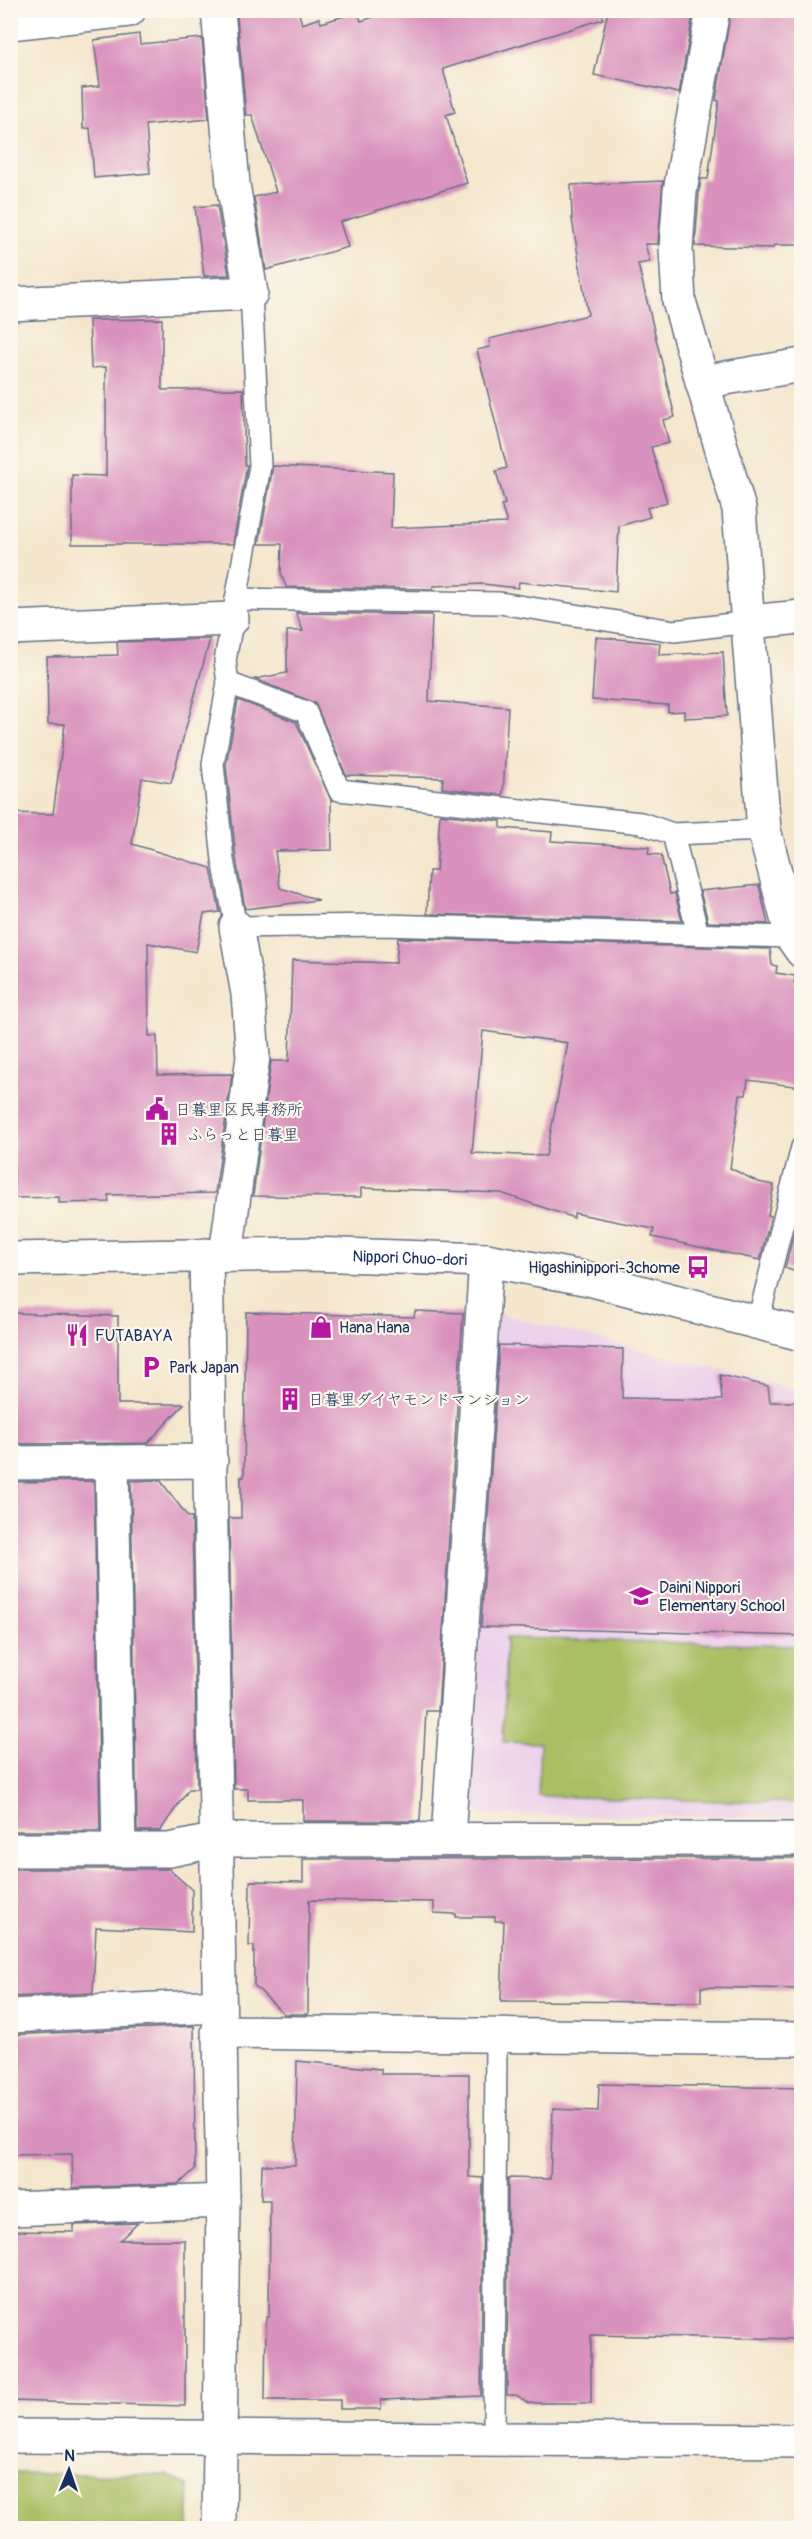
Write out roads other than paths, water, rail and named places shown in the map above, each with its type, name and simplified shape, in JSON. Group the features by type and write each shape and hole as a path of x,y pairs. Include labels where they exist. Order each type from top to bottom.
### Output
{"street":[{"path":"10,23 129,10"},
{"path":"10,304 251,293 233,184 218,10"},
{"path":"713,10 680,191 676,249 679,301 738,509 749,622 764,830 797,944"},
{"path":"702,382 801,365"},
{"path":"10,628 234,609"},
{"path":"749,622 801,617"},
{"path":"219,2529 223,2202 211,1461 216,1254 253,1056 248,994 236,927"},
{"name":"Nippori Chuo-dori","path":"10,1259 216,1254 399,1256 486,1260 589,1279 801,1334"},
{"path":"448,1839 486,1260"},
{"path":"10,1463 211,1461"},
{"path":"112,1462 119,1850"},
{"path":"10,1850 169,1850 218,1840 801,1839"},
{"path":"10,2016 219,2019 496,2035 801,2039"},
{"path":"10,2209 223,2202"},
{"path":"10,2436 221,2435 801,2441"}],"lane":[{"path":"251,293 260,466 225,661 228,683 213,764 223,860 236,927 384,925 698,934 797,944"},
{"path":"234,609 501,603 674,631 749,622"},
{"path":"228,683 306,712 339,790 641,823 673,834 764,830"},
{"path":"673,834 698,934"},
{"path":"758,1321 801,1147"},
{"path":"494,2438 496,2035"}],"place":[{"name":"日暮里区民事務所","path":"157,1109"},
{"name":"ふらっと日暮里","path":"169,1134"},
{"name":"Higashinippori-3chome","path":"698,1267"},
{"name":"Hana Hana","path":"321,1327"},
{"name":"FUTABAYA","path":"77,1335"},
{"name":"Park Japan","path":"151,1367"},
{"name":"日暮里ダイヤモンドマンション","path":"290,1399"},
{"name":"Daini Nippori Elementary School","path":"641,1596"}]}
